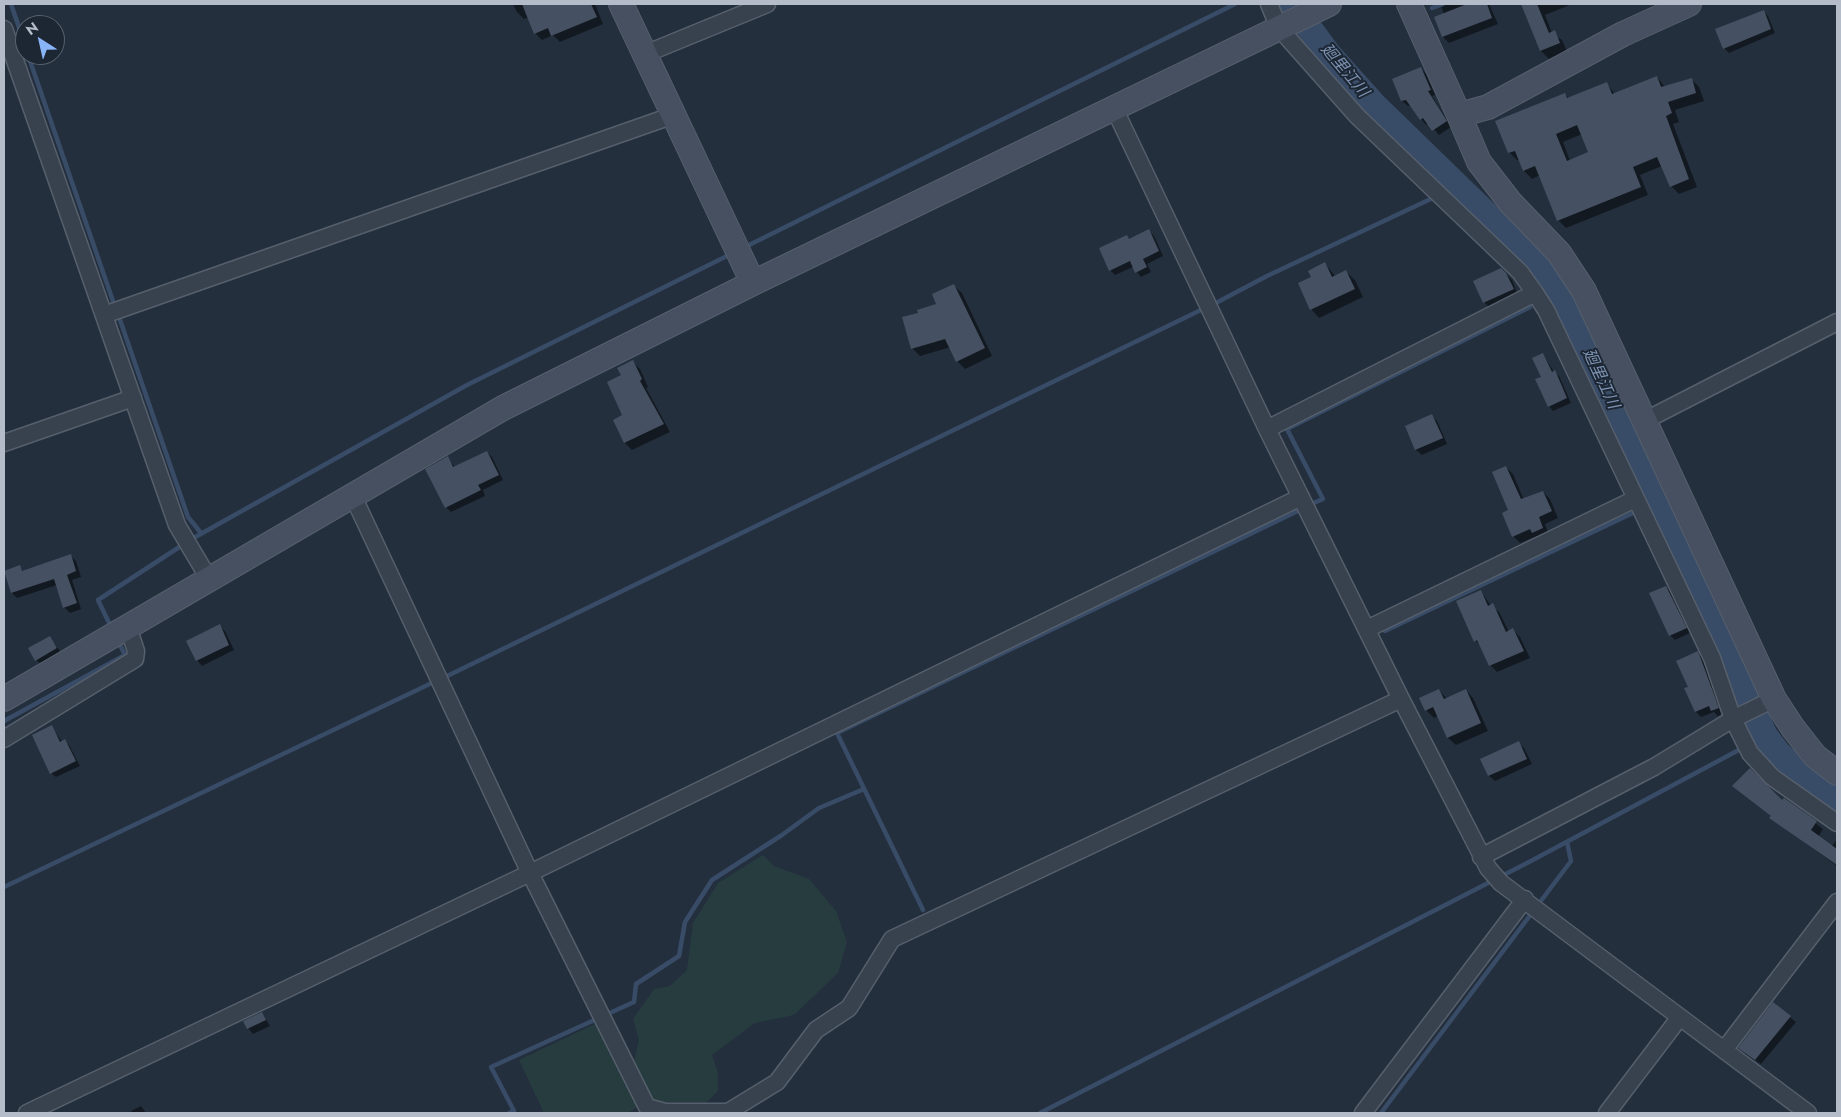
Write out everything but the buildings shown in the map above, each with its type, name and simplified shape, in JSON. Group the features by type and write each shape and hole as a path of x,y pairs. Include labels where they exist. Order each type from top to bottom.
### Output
{"street":[{"path":"621,4 753,283"},
{"path":"645,54 767,4"},
{"path":"1269,4 1279,28 1357,116 1520,272 1535,293 1546,310 1712,658 1747,747 1772,777 1837,823"},
{"path":"1409,4 1480,162 1510,202 1559,253 1584,291 1770,701 1815,756 1837,773"},
{"path":"1459,115 1488,107 1623,34 1689,4"},
{"path":"4,699 352,494 503,408 753,283 1279,28 1322,5"},
{"path":"5,39 112,312 133,398 177,525 209,579"},
{"path":"1114,108 1207,307 1366,629 1485,863 1501,883 1808,1113"},
{"path":"112,312 674,115"},
{"path":"1267,429 1535,293"},
{"path":"1644,421 1837,322"},
{"path":"4,443 133,398"},
{"path":"352,494 530,873 647,1107 664,1112 728,1113 777,1082 816,1030 849,1008 892,939 1401,699"},
{"path":"27,1113 1304,504"},
{"path":"1366,629 1638,506"},
{"path":"4,739 135,659 136,651 119,632"},
{"path":"1485,863 1736,718 1770,701"},
{"path":"1724,1050 1837,902"},
{"path":"1363,1113 1532,905"},
{"path":"1608,1113 1680,1017"}],"green space":[{"path":"763,855 774,866 809,879 836,911 847,942 838,973 794,1015 755,1023 712,1055 718,1073 718,1091 703,1106 668,1106 651,1098 634,1061 639,1040 633,1019 654,989 670,986 687,970 693,923 718,883"},
{"path":"599,1022 639,1106 628,1113 544,1113 519,1060"}],"waterway":[{"path":"11,4 15,16"},
{"path":"745,247 1235,4"},
{"name":"廻里江川","path":"1291,4 1330,56 1373,104 1546,272 1559,292 1658,501 1765,736 1778,753 1801,774 1837,800"},
{"path":"1432,8 1443,4"},
{"path":"31,65 115,307"},
{"path":"1444,193 1457,186"},
{"path":"1212,305 1267,276 1437,196"},
{"path":"190,540 467,385 731,254"},
{"path":"1550,297 1559,292"},
{"path":"1309,505 1323,499 1287,429 1530,307"},
{"path":"443,678 1205,308"},
{"path":"118,314 188,517 201,533"},
{"path":"1385,631 1658,501"},
{"path":"923,910 837,733 1302,509"},
{"path":"112,629 98,600 184,544"},
{"path":"4,721 125,655 118,641"},
{"path":"4,887 436,681"},
{"path":"1040,1113 1529,862 1765,736"},
{"path":"509,1113 514,1111 491,1067 634,1002 636,984 679,956 685,922 712,880 782,835 819,808 864,789"},
{"path":"1381,1113 1571,861 1567,842"}]}
